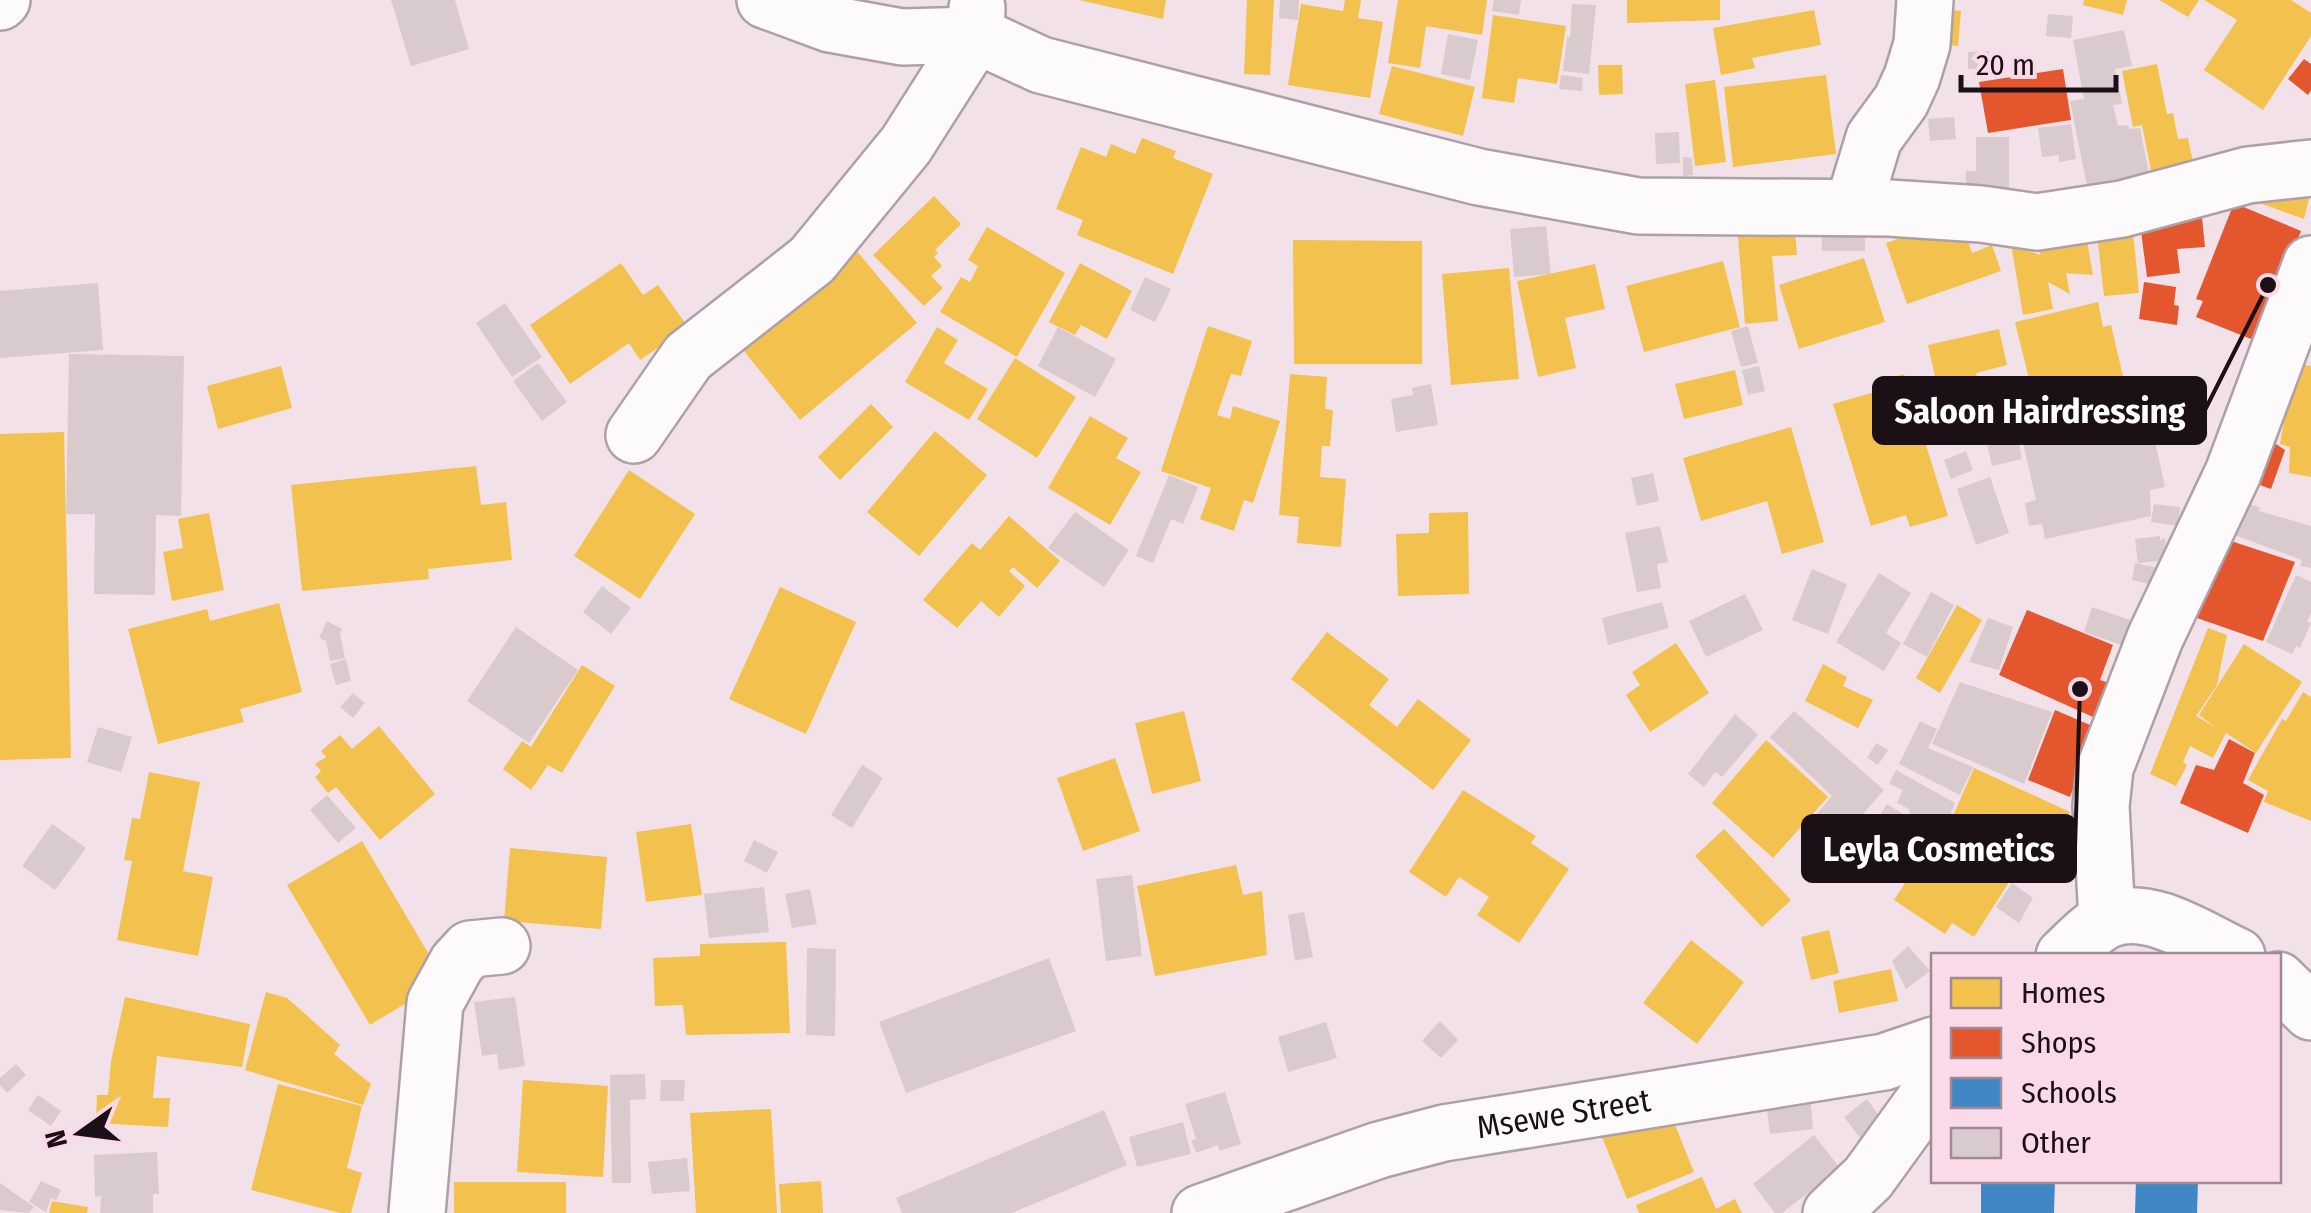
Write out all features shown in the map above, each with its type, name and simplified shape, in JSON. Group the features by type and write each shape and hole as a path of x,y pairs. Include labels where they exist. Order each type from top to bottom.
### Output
{"street":[{"path":"764,0 830,24 902,37 977,18"},
{"path":"1853,207 1874,138 1901,101 1912,77 1922,44 1925,0"},
{"path":"977,18 1041,65 1530,188 1638,206 1853,207 1982,214 2037,222 2122,210 2248,176 2311,168"},
{"path":"634,435 688,357 812,260 906,145 977,18"},
{"path":"2106,920 2101,806 2105,768 2155,638 2299,325 2311,264"},
{"path":"2068,953 2106,920 2127,916 2157,919 2231,953"},
{"path":"417,1213 434,1003 457,963 470,949 502,946"},
{"path":"2281,983 2311,1012"},
{"name":"Msewe Street","path":"1200,1213 1380,1150 1444,1133 1884,1062 1931,1047"},
{"path":"1831,1213 1868,1178 1931,1090"}],"building: Homes":[{"path":"1079,0 1166,0 1163,19"},
{"path":"1247,0 1274,0 1270,75 1244,74"},
{"path":"1345,0 1361,0 1358,18 1383,22 1370,98 1288,85 1301,4 1343,11"},
{"path":"1398,0 1487,0 1482,35 1426,26 1420,68 1388,63"},
{"path":"1627,0 1720,0 1720,20 1627,23"},
{"path":"2084,0 2127,0 2123,15 2083,5"},
{"path":"2159,0 2199,0 2188,17"},
{"path":"2204,0 2291,0 2311,13 2311,36 2263,110 2204,70 2237,20"},
{"path":"1931,8 1961,11 1958,46 1928,43"},
{"path":"1814,10 1821,45 1752,58 1755,68 1721,75 1713,28"},
{"path":"1493,15 1566,26 1557,84 1518,78 1514,103 1482,98"},
{"path":"2157,64 2167,114 2173,113 2178,139 2188,138 2196,177 2154,185 2142,125 2133,127 2122,71"},
{"path":"1598,65 1622,65 1623,94 1599,95"},
{"path":"1392,66 1475,87 1463,136 1379,114"},
{"path":"1826,75 1836,154 1733,167 1724,87"},
{"path":"1715,80 1726,162 1695,166 1685,84"},
{"path":"1142,138 1176,151 1173,158 1213,174 1173,274 1077,235 1083,220 1056,209 1081,147 1106,157 1111,144 1135,154"},
{"path":"2311,191 2304,219 2248,199"},
{"path":"934,196 961,224 935,250 938,253 934,257 942,266 931,276 943,288 924,306 873,255"},
{"path":"1959,217 1972,253 1992,245 2001,271 1907,304 1886,243"},
{"path":"1794,219 1797,255 1772,256 1778,321 1745,324 1737,224"},
{"path":"987,227 1065,273 1017,357 940,312 961,277 970,282 978,266 968,260"},
{"path":"2085,230 2093,275 2066,273 2070,294 2048,282 2053,309 2023,315 2011,244 2040,255 2038,242"},
{"path":"2133,231 2139,293 2104,296 2097,235"},
{"path":"1293,240 1422,241 1422,364 1294,364"},
{"path":"855,249 917,323 800,420 739,345"},
{"path":"1864,258 1885,322 1799,349 1779,285"},
{"path":"1723,261 1740,327 1644,352 1626,286"},
{"path":"621,263 643,295 658,285 688,327 640,360 629,343 570,384 530,325"},
{"path":"1080,263 1132,291 1107,339 1081,325 1075,335 1049,322"},
{"path":"1595,264 1605,309 1565,318 1576,368 1538,377 1517,281"},
{"path":"1509,268 1519,379 1451,385 1442,274"},
{"path":"2098,302 2103,327 2111,325 2129,402 2040,423 2015,322"},
{"path":"1208,326 1252,341 1241,376 1231,374 1217,415 1230,419 1233,406 1280,421 1253,503 1244,500 1234,531 1200,519 1211,488 1161,471"},
{"path":"937,327 958,340 944,363 988,389 969,420 905,382"},
{"path":"1999,329 2007,365 1976,373 1989,431 1949,440 1928,345"},
{"path":"1015,358 1076,397 1037,458 977,419"},
{"path":"2294,363 2311,366 2311,477 2289,473 2290,447 2280,444"},
{"path":"281,366 292,408 218,429 207,386"},
{"path":"1735,370 1743,405 1684,419 1675,384"},
{"path":"1290,374 1327,377 1325,409 1333,410 1330,446 1322,446 1320,477 1346,479 1341,547 1297,543 1299,517 1279,515"},
{"path":"1904,374 1948,516 1910,527 1906,515 1871,526 1833,404 1878,391 1875,383"},
{"path":"871,404 893,427 840,480 818,457"},
{"path":"1090,416 1128,438 1116,458 1141,472 1110,525 1048,488"},
{"path":"1791,427 1824,542 1782,554 1767,501 1701,521 1683,458"},
{"path":"935,431 987,475 919,556 867,512"},
{"path":"64,432 71,758 0,760 0,434"},
{"path":"476,466 481,505 506,502 512,560 428,569 429,579 302,591 291,485"},
{"path":"629,470 695,514 640,599 574,556"},
{"path":"1468,512 1469,594 1398,596 1396,534 1429,533 1429,513"},
{"path":"209,513 224,590 172,601 163,552 183,548 178,519"},
{"path":"1009,516 1060,561 1037,588 1013,567 1009,571 1025,586 999,617 981,601 957,628 923,600 972,543 980,550"},
{"path":"780,587 856,622 806,734 729,699"},
{"path":"279,603 302,692 240,709 244,722 158,744 128,629 207,609 210,621"},
{"path":"1957,605 1982,620 1940,693 1916,678"},
{"path":"2208,628 2227,635 2217,685 2196,716 2215,727 2199,715 2244,644 2302,682 2256,753 2226,733 2213,758 2190,746 2183,762 2187,765 2176,786 2150,774"},
{"path":"1327,632 1389,679 1369,705 1397,727 1418,699 1471,740 1433,790 1291,679"},
{"path":"1676,643 1709,693 1650,732 1626,695 1640,685 1632,672"},
{"path":"1823,664 1847,677 1843,686 1873,700 1858,728 1805,701"},
{"path":"582,665 615,686 562,773 548,765 531,790 503,769 522,741 531,747"},
{"path":"2303,692 2311,697 2311,821 2264,802 2268,791 2248,780 2282,719 2286,721"},
{"path":"1184,711 1201,781 1152,794 1135,723"},
{"path":"379,726 435,794 380,840 336,787 328,793 315,777 321,771 315,764 326,757 321,751 340,735 352,749"},
{"path":"1766,740 1828,797 1773,858 1712,803"},
{"path":"1115,758 1140,831 1083,851 1057,778"},
{"path":"1974,768 2070,812 2050,858 2034,851 2027,867 1946,832"},
{"path":"149,772 200,782 183,871 213,877 198,956 117,940 132,861 124,860 132,818 140,819"},
{"path":"1463,790 1536,836 1531,843 1569,869 1519,943 1477,915 1489,897 1459,877 1446,897 1409,872"},
{"path":"691,824 702,895 646,902 636,832"},
{"path":"1724,829 1791,900 1762,927 1695,856"},
{"path":"1939,831 2011,879 1974,937 1952,923 1945,934 1894,900"},
{"path":"362,841 444,980 370,1025 287,885"},
{"path":"510,848 607,857 601,929 504,921"},
{"path":"1236,865 1243,895 1262,891 1267,955 1155,976 1137,886"},
{"path":"1829,930 1839,973 1811,980 1801,937"},
{"path":"1691,940 1744,982 1697,1044 1643,1003"},
{"path":"786,942 790,1033 686,1035 683,1005 655,1006 653,958 700,956 700,944"},
{"path":"1891,969 1898,1001 1839,1013 1833,981"},
{"path":"266,992 287,998 340,1045 334,1054 371,1084 363,1105 245,1070"},
{"path":"125,997 250,1024 242,1067 157,1056 153,1098 170,1098 168,1127 96,1123 97,1095 108,1095"},
{"path":"523,1080 608,1086 603,1177 517,1172"},
{"path":"278,1084 362,1106 347,1168 362,1173 351,1213 251,1190"},
{"path":"771,1109 777,1213 696,1213 690,1113"},
{"path":"1669,1110 1694,1172 1627,1199 1602,1137"},
{"path":"1702,1177 1716,1209 1735,1199 1742,1213 1639,1213 1636,1205"},
{"path":"821,1181 823,1213 781,1213 779,1184"},
{"path":"454,1182 566,1182 566,1213 454,1213"},
{"path":"52,1201 88,1207 87,1213 49,1213"}],"building: Shops":[{"path":"2304,59 2311,64 2308,95 2288,79"},
{"path":"2063,69 2071,120 1988,133 1979,82"},
{"path":"2234,203 2301,231 2256,341 2196,317 2203,301 2196,299"},
{"path":"2201,208 2205,247 2177,249 2180,273 2147,277 2139,216"},
{"path":"2144,282 2176,287 2177,325 2139,319"},
{"path":"2281,409 2276,444 2285,450 2271,489 2240,478"},
{"path":"2225,539 2295,562 2263,641 2197,618"},
{"path":"2027,610 2113,645 2100,680 2124,688 2111,725 1999,675"},
{"path":"2055,710 2097,728 2070,797 2028,780"},
{"path":"2229,739 2255,753 2243,783 2264,795 2248,833 2180,803 2196,765 2214,770"}],"building: Schools":[{"path":"1981,1183 2055,1183 2054,1213 1981,1213"},
{"path":"2136,1183 2198,1183 2197,1213 2135,1213"}],"building: Other":[{"path":"391,0 455,0 469,49 411,66"},
{"path":"1280,0 1299,0 1298,20 1279,18"},
{"path":"1494,0 1521,0 1519,15 1492,11"},
{"path":"1572,4 1596,5 1589,74 1563,71"},
{"path":"2048,14 2073,16 2071,38 2046,36"},
{"path":"2124,30 2132,66 2115,69 2122,104 2113,105 2118,126 2140,128 2151,184 2089,196 2070,101 2084,99 2073,40"},
{"path":"1448,34 1478,40 1470,80 1441,74"},
{"path":"1989,51 1990,68 1968,69 1968,52"},
{"path":"1561,75 1583,78 1582,91 1559,89"},
{"path":"1954,117 1956,139 1930,141 1928,119"},
{"path":"2071,124 2076,159 2059,162 2059,155 2042,157 2038,128"},
{"path":"1679,132 1680,163 1656,164 1655,133"},
{"path":"1976,137 2009,137 2009,200 1965,200 1966,171 1976,171"},
{"path":"1683,157 1692,158 1693,175 1683,176"},
{"path":"1865,223 1865,251 1822,251 1822,224"},
{"path":"1546,226 1551,274 1514,277 1510,229"},
{"path":"1145,277 1171,289 1155,322 1130,310"},
{"path":"98,283 103,350 0,358 0,291"},
{"path":"505,303 542,357 512,377 476,323"},
{"path":"1748,326 1758,363 1741,367 1731,331"},
{"path":"1058,327 1116,359 1095,397 1038,366"},
{"path":"69,354 184,356 181,516 156,515 155,595 94,594 95,514 66,514"},
{"path":"538,363 567,402 542,421 513,381"},
{"path":"1759,366 1765,391 1748,395 1742,370"},
{"path":"1431,384 1438,425 1396,432 1391,399 1413,395 1412,388"},
{"path":"2205,401 2208,437 2190,439 2187,403"},
{"path":"2148,409 2165,487 2150,490 2151,516 2045,539 2042,524 2029,526 2025,503 2036,500 2022,438"},
{"path":"2016,428 2022,459 1992,466 1985,435"},
{"path":"1966,451 1973,470 1951,479 1944,460"},
{"path":"1653,473 1659,501 1637,506 1631,478"},
{"path":"1169,475 1198,487 1183,524 1171,519 1153,563 1136,556"},
{"path":"1990,477 2009,533 1976,545 1957,489"},
{"path":"2240,500 2260,508 2259,511 2311,526 2311,568 2300,566 2302,560 2229,533"},
{"path":"2154,504 2180,507 2178,526 2151,522"},
{"path":"1075,512 1129,550 1104,587 1048,548"},
{"path":"1660,526 1668,562 1657,564 1661,588 1637,592 1625,533"},
{"path":"2160,536 2160,540 2165,538 2167,560 2138,563 2135,539"},
{"path":"2135,563 2158,568 2158,586 2132,580"},
{"path":"1812,569 1847,584 1828,634 1792,620"},
{"path":"1879,573 1911,593 1886,633 1901,643 1884,671 1836,642"},
{"path":"2296,575 2311,582 2311,613 2307,622 2311,623 2300,648 2296,646 2292,654 2266,642"},
{"path":"602,586 631,608 611,634 583,612"},
{"path":"1931,592 1954,605 1927,657 1903,644"},
{"path":"1745,594 1763,630 1706,657 1689,621"},
{"path":"1662,602 1669,628 1608,645 1602,618"},
{"path":"2092,607 2142,624 2133,649 2084,632"},
{"path":"1988,618 2013,627 1999,670 1969,662"},
{"path":"327,621 342,629 345,658 330,661 326,641 319,638"},
{"path":"516,627 578,670 529,743 467,701"},
{"path":"346,659 351,681 336,685 330,664"},
{"path":"1960,682 2052,712 2024,784 1932,744"},
{"path":"353,693 365,703 353,718 340,707"},
{"path":"1794,711 1884,790 1837,844 1811,821 1832,796 1770,737"},
{"path":"1735,714 1758,735 1722,777 1715,772 1704,787 1688,774"},
{"path":"1920,721 1937,729 1928,748 1973,767 1960,795 1899,764"},
{"path":"98,727 132,737 121,772 87,762"},
{"path":"1876,743 1888,750 1878,765 1867,758"},
{"path":"862,765 883,778 852,828 831,815"},
{"path":"1896,770 1955,803 1943,831 1897,803 1903,790 1889,784"},
{"path":"327,795 356,828 338,843 310,810"},
{"path":"1887,804 1931,832 1919,853 1873,826"},
{"path":"52,824 86,848 55,890 22,866"},
{"path":"754,840 778,852 767,873 744,861"},
{"path":"1132,875 1142,956 1106,961 1096,879"},
{"path":"2012,883 2033,898 2019,923 1996,907"},
{"path":"764,887 769,932 709,938 704,894"},
{"path":"810,889 817,924 792,928 785,894"},
{"path":"1304,912 1313,957 1295,961 1288,915"},
{"path":"1908,946 1930,971 1906,989 1892,961"},
{"path":"807,948 836,949 835,1036 806,1035"},
{"path":"1049,958 1076,1031 906,1093 879,1022"},
{"path":"515,997 525,1066 499,1070 497,1054 482,1056 474,1002"},
{"path":"1440,1021 1458,1040 1441,1058 1422,1041"},
{"path":"1326,1022 1337,1058 1288,1072 1278,1037"},
{"path":"16,1064 26,1075 7,1093 0,1078"},
{"path":"645,1074 646,1099 630,1100 631,1183 612,1183 610,1075"},
{"path":"661,1080 685,1080 684,1101 660,1101"},
{"path":"1225,1092 1241,1144 1219,1151 1218,1145 1196,1153 1191,1140 1196,1139 1185,1104"},
{"path":"38,1095 61,1111 51,1126 28,1110"},
{"path":"1810,1096 1813,1129 1770,1134 1766,1102"},
{"path":"1867,1099 1882,1120 1860,1138 1844,1117"},
{"path":"1104,1110 1127,1165 1012,1213 902,1213 896,1198"},
{"path":"1183,1122 1191,1154 1137,1167 1129,1137"},
{"path":"1814,1135 1840,1168 1782,1213 1775,1213 1753,1184"},
{"path":"157,1152 159,1194 153,1194 153,1213 100,1213 101,1196 95,1197 94,1155"},
{"path":"687,1158 690,1191 652,1194 648,1162"},
{"path":"41,1181 61,1190 56,1200 51,1198 46,1212 29,1202"},
{"path":"0,1183 34,1207 29,1213 0,1210"}],"place":[{"name":"Saloon Hairdressing","path":"2268,285"},
{"name":"Leyla Cosmetics","path":"2080,689"}]}
